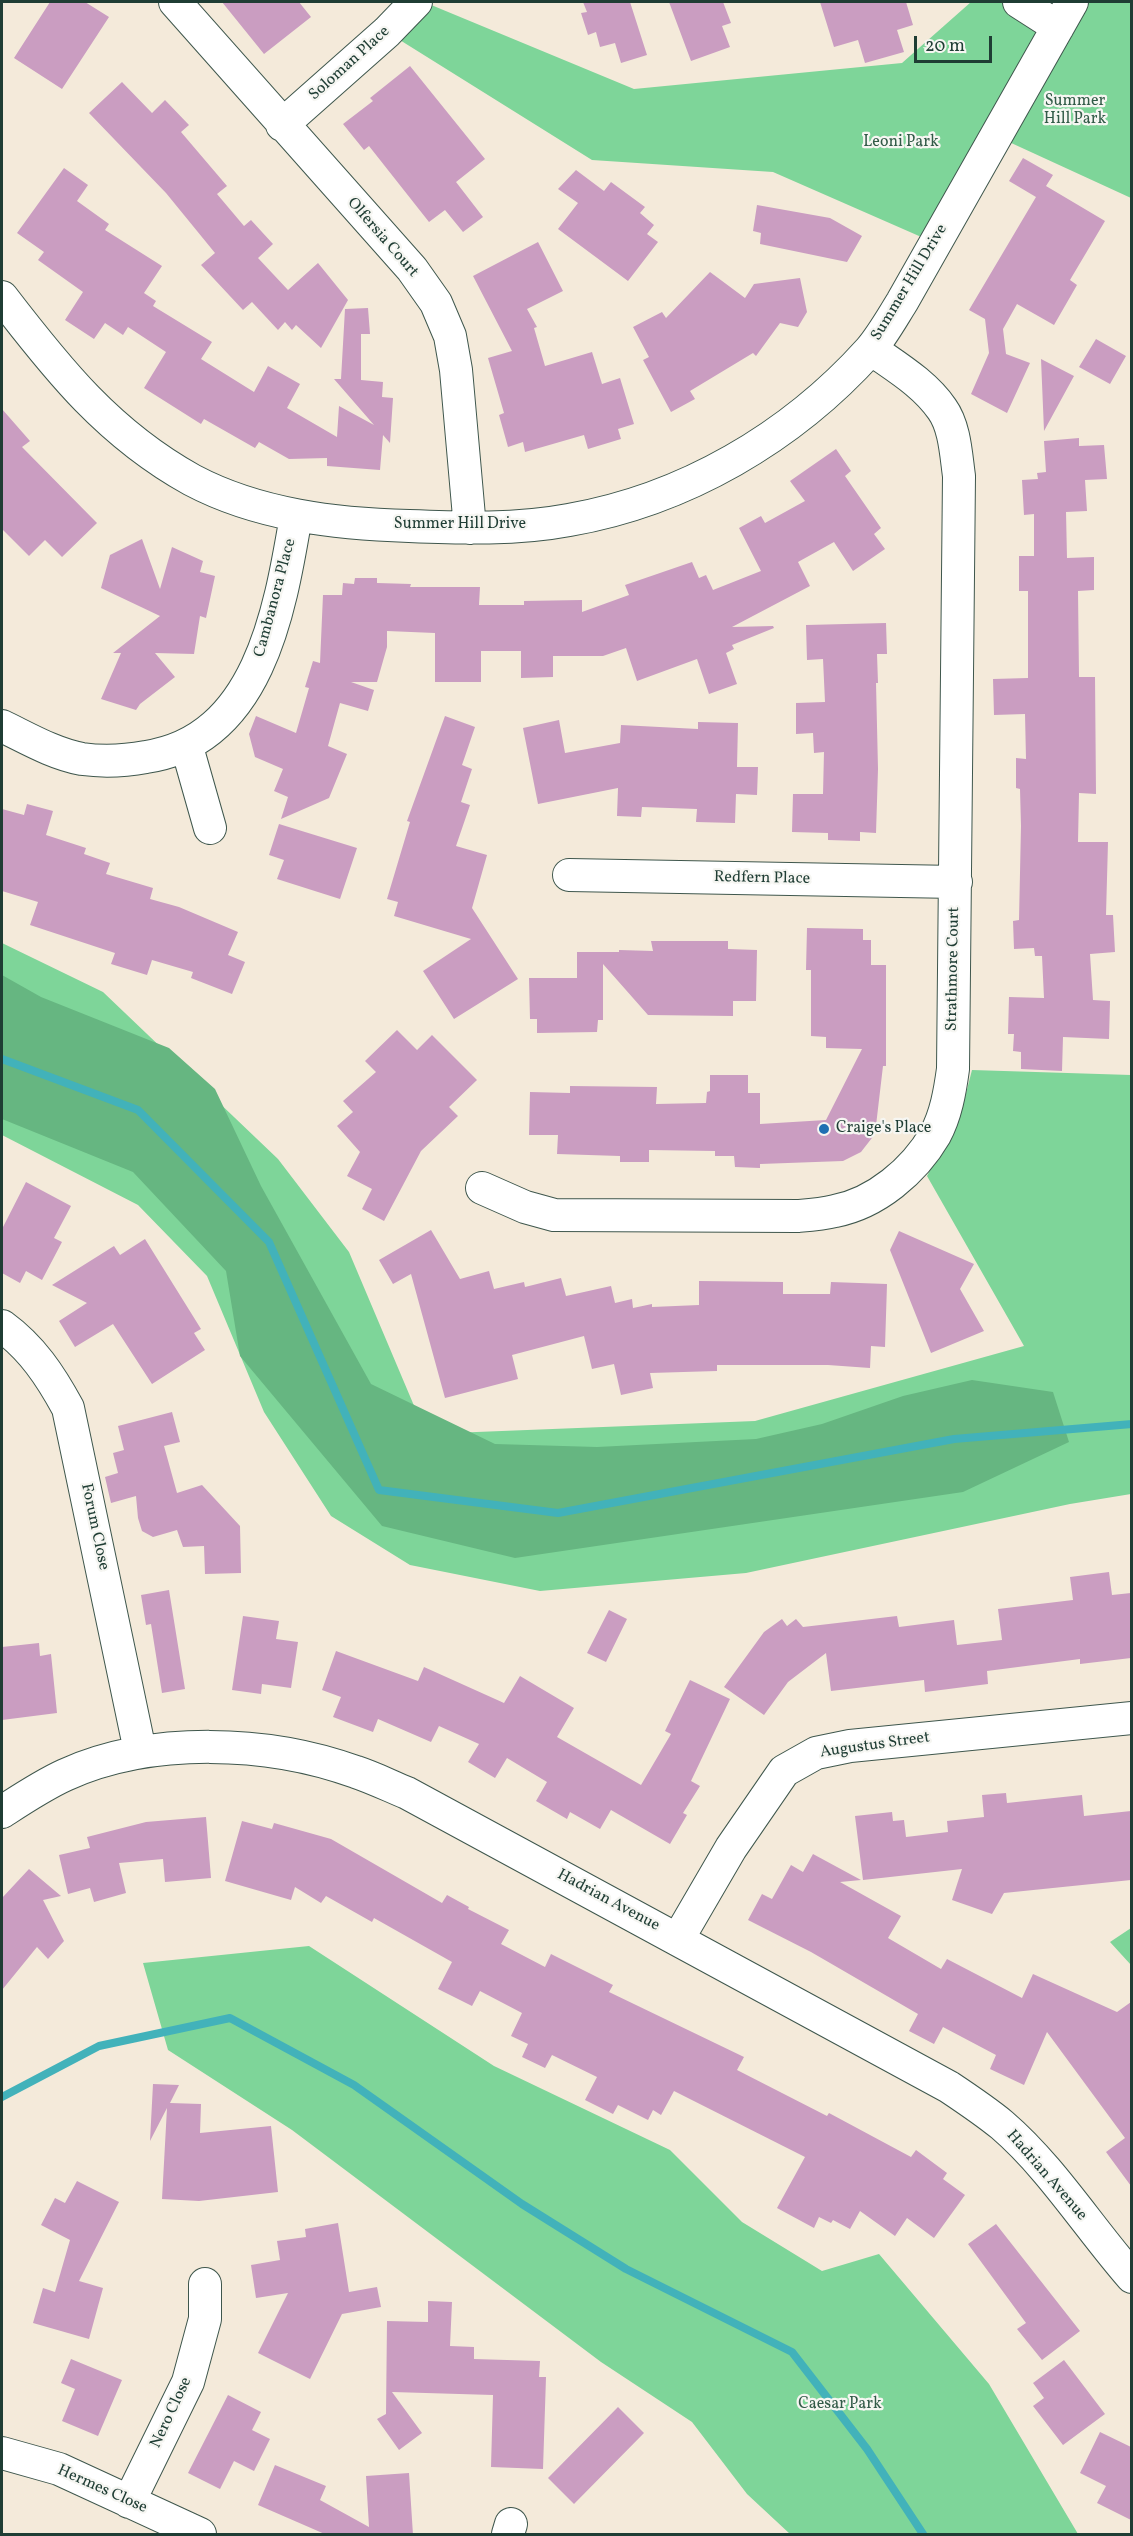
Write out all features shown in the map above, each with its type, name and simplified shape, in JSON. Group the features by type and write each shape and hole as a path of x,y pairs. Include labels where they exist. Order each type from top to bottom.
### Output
{"street":[{"name":"Olfersia Court","path":"176,2 412,270 436,303 450,336 456,370 470,528"},
{"name":"Soloman Place","path":"282,125 387,32 416,2"},
{"path":"1019,2 1065,14"},
{"name":"Summer Hill Drive","path":"2,297 79,393 117,429 152,456 194,481 239,500 296,516 376,525 470,528 519,527 568,521 627,507 690,483 736,460 783,429 826,393 871,349 902,302 1065,14"},
{"name":"Strathmore Court","path":"482,1188 525,1207 554,1215 798,1216 836,1211 864,1200 892,1185 920,1156 935,1134 948,1099 953,1069 959,476 954,440 943,410 919,384 871,349"},
{"name":"Cambanora Place","path":"2,726 45,746 80,758 117,762 159,756 187,747 212,729 232,708 248,686 262,657 287,568 296,516"},
{"path":"187,747 210,828"},
{"name":"Redfern Place","path":"569,875 956,882"},
{"name":"Forum Close","path":"2,1326 21,1340 48,1372 68,1408 140,1751"},
{"name":"Augustus Street","path":"678,1939 759,1804 784,1772 816,1753 850,1746 1131,1718"},
{"name":"Hadrian Avenue","path":"2,1812 64,1775 140,1751 179,1748 268,1752 310,1758 356,1772 407,1793 949,2087 975,2104 1003,2126 1028,2152 1131,2277"},
{"name":"Nero Close","path":"129,2502 188,2382 205,2319 205,2284"},
{"name":"Hermes Close","path":"2,2453 59,2469 200,2535"}],"green space":[{"name":"Leoni Park","path":"424,2 634,89 902,63 971,2 1019,2 1058,27 1074,2 1131,2 1131,198 996,136 935,243 773,172 592,160 387,32"},
{"path":"2,943 103,992 278,1159 349,1252 426,1434 755,1421 1024,1346 927,1176 963,1105 972,1070 1131,1075 1131,1494 1070,1504 746,1573 540,1591 410,1565 331,1516 264,1412 207,1276 138,1205 2,1135"},
{"path":"2,975 41,997 169,1048 215,1089 261,1186 371,1384 495,1444 597,1447 756,1439 822,1424 903,1396 972,1380 1053,1392 1069,1442 963,1492 515,1558 382,1526 240,1356 226,1271 133,1172 2,1119"},
{"path":"1131,1928 1131,1965 1110,1942"},
{"name":"Caesar Park","path":"309,1946 494,2066 670,2150 742,2222 822,2271 879,2254 989,2384 1078,2534 790,2534 747,2494 692,2422 601,2362 292,2130 168,2050 143,1963"}],"building":[{"path":"50,2 85,2 109,17 62,89 14,58"},
{"path":"222,2 299,2 311,17 264,54"},
{"path":"583,2 630,2 647,55 621,63 615,43 600,47 596,32 588,35 581,13 587,12"},
{"path":"669,2 723,2 731,23 722,26 730,47 691,61"},
{"path":"820,2 906,2 913,25 897,30 904,52 865,63 858,40 834,47"},
{"path":"410,66 485,159 456,182 483,217 463,232 445,210 429,222 369,146 364,150 343,124 373,101 370,98"},
{"path":"122,82 152,113 165,100 189,125 181,132 227,186 217,194 244,226 251,220 273,244 258,258 288,290 318,263 348,300 321,348 296,325 292,330 285,322 278,330 252,302 243,310 201,265 215,253 166,193 89,113"},
{"path":"1023,158 1053,175 1046,186 1105,221 1070,280 1077,285 1054,325 1017,304 1003,329 1006,354 1030,363 1007,413 971,394 989,353 985,319 969,310 1036,197 1009,181"},
{"path":"64,168 88,185 77,201 109,224 105,230 162,266 144,293 156,301 153,306 212,342 201,359 254,392 268,366 300,384 287,408 337,437 339,406 374,425 334,379 341,379 345,309 368,308 370,334 361,334 361,380 383,382 382,397 393,398 390,443 383,435 380,470 327,466 327,458 289,459 259,442 255,448 204,419 201,424 144,388 166,352 128,327 123,335 105,323 94,339 65,320 83,292 38,260 44,252 17,233"},
{"path":"576,170 604,191 611,182 645,207 640,213 654,225 647,234 658,242 628,281 558,229 578,203 558,189"},
{"path":"757,205 830,218 862,236 847,262 760,244 761,233 753,231"},
{"path":"538,242 563,291 527,309 537,327 534,328 545,366 592,352 602,384 620,378 634,424 618,429 621,439 588,449 584,435 525,452 523,442 508,447 499,415 504,413 488,358 512,351 473,276"},
{"path":"710,272 745,298 754,284 800,278 807,312 798,327 780,323 756,356 753,353 690,391 695,399 671,412 643,360 649,357 633,327 662,312 666,318"},
{"path":"1096,339 1126,356 1110,384 1079,367"},
{"path":"1041,359 1074,376 1044,431"},
{"path":"2,409 30,441 22,447 97,523 62,557 45,540 29,556 2,529"},
{"path":"1079,438 1079,446 1104,445 1107,479 1085,480 1087,511 1066,512 1067,558 1094,557 1094,590 1078,591 1079,677 1095,677 1096,794 1079,793 1078,842 1108,842 1106,915 1113,915 1115,952 1090,954 1093,1000 1110,1001 1109,1039 1063,1037 1062,1071 1021,1069 1021,1052 1013,1051 1014,1034 1008,1034 1009,997 1044,998 1042,956 1035,956 1034,948 1014,949 1013,921 1019,920 1021,826 1020,789 1016,788 1016,758 1026,759 1025,714 994,715 993,679 1028,678 1028,591 1019,591 1019,556 1034,556 1034,514 1024,515 1022,480 1038,479 1037,473 1046,472 1044,441"},
{"path":"836,449 851,471 845,476 881,528 874,534 885,549 853,571 834,542 798,562 810,586 732,627 773,626 774,628 732,645 734,649 726,653 737,684 709,694 697,659 637,681 626,648 603,656 553,656 553,677 521,678 521,651 481,651 481,682 435,682 435,633 387,631 387,647 377,682 351,682 374,690 368,711 340,703 328,746 347,754 329,798 281,819 288,797 274,791 283,769 255,757 249,734 256,716 296,733 309,688 305,687 313,661 320,663 323,595 342,595 343,583 354,584 355,578 377,578 377,583 411,584 410,587 480,587 479,605 524,605 524,601 582,600 582,612 629,595 625,585 692,562 699,578 706,575 713,590 761,571 739,528 761,516 765,523 805,501 790,481"},
{"path":"142,539 160,589 172,547 203,561 200,572 215,576 206,618 200,616 194,654 155,653 175,677 140,704 136,710 101,699 121,653 113,653 160,616 101,588 110,555"},
{"path":"886,623 887,654 877,654 876,833 860,832 860,841 828,840 828,833 792,832 793,794 823,794 824,752 814,753 813,733 796,734 796,703 825,702 823,659 807,660 806,625"},
{"path":"445,716 475,727 462,765 472,769 461,802 470,805 456,846 487,855 472,908 518,979 454,1019 423,971 471,939 394,916 398,902 387,899 410,822 407,821"},
{"path":"559,720 565,753 620,743 621,725 698,729 698,722 738,723 737,767 758,767 757,795 736,794 735,823 696,822 697,809 642,807 641,817 617,816 618,788 538,804 523,728"},
{"path":"27,804 53,811 46,835 86,848 84,854 110,863 106,874 153,888 150,899 179,907 238,932 228,955 245,962 232,994 191,978 193,972 152,960 147,975 111,964 115,953 30,925 38,902 2,891 2,809 24,815"},
{"path":"279,824 357,848 340,899 277,879 284,860 269,855"},
{"path":"807,928 863,929 863,940 871,940 871,965 886,965 886,1066 883,1066 875,1134 861,1152 843,1161 760,1164 760,1168 735,1167 734,1156 715,1156 715,1151 649,1150 649,1162 620,1162 620,1156 557,1154 558,1135 529,1135 530,1092 570,1093 570,1086 657,1087 656,1104 706,1103 707,1092 710,1091 710,1075 748,1075 748,1093 760,1093 760,1124 826,1120 862,1049 826,1048 826,1037 811,1036 811,970 806,970"},
{"path":"651,941 728,941 728,949 757,950 756,1001 733,1001 733,1016 648,1015 603,964 603,1020 598,1020 597,1032 537,1033 537,1019 530,1019 529,978 577,978 577,952 653,951"},
{"path":"397,1030 417,1050 432,1035 477,1080 449,1107 458,1116 421,1151 384,1221 362,1209 372,1189 347,1176 360,1152 337,1126 353,1112 343,1101 376,1072 365,1061"},
{"path":"26,1182 71,1206 54,1238 62,1242 42,1280 26,1271 20,1283 2,1273 2,1229"},
{"path":"431,1230 460,1279 489,1271 494,1289 524,1282 525,1287 561,1278 566,1296 611,1286 615,1303 632,1299 633,1308 652,1304 652,1307 699,1305 699,1281 783,1282 783,1294 830,1294 831,1282 887,1284 885,1347 871,1346 870,1368 828,1365 717,1365 717,1371 650,1373 653,1388 621,1395 614,1364 592,1369 584,1336 512,1355 518,1379 445,1398 411,1274 393,1284 379,1260"},
{"path":"899,1231 974,1264 960,1289 984,1331 931,1353 890,1250"},
{"path":"145,1239 201,1329 194,1333 205,1350 152,1384 113,1324 75,1347 59,1321 87,1303 52,1285 114,1246 120,1255"},
{"path":"172,1412 180,1442 164,1446 177,1493 202,1485 240,1526 241,1573 205,1574 204,1546 183,1547 177,1530 153,1537 142,1531 136,1496 111,1503 105,1477 118,1473 113,1453 124,1450 118,1426"},
{"path":"1109,1572 1112,1595 1131,1593 1131,1658 1080,1664 1080,1659 987,1671 988,1684 925,1692 924,1680 831,1691 826,1653 788,1682 764,1715 724,1687 764,1632 782,1619 787,1626 796,1619 803,1627 897,1616 899,1627 954,1620 957,1645 1002,1640 998,1609 1073,1600 1070,1577"},
{"path":"169,1590 185,1689 162,1693 151,1624 146,1625 141,1595"},
{"path":"609,1610 627,1619 606,1662 587,1653"},
{"path":"243,1616 279,1621 276,1639 298,1642 291,1688 262,1684 261,1694 232,1690"},
{"path":"39,1643 40,1656 51,1654 57,1713 2,1720 2,1647"},
{"path":"336,1651 418,1681 424,1667 504,1703 520,1676 574,1708 557,1737 641,1785 671,1734 665,1731 690,1680 730,1699 691,1781 700,1786 683,1813 687,1815 670,1844 611,1810 600,1829 570,1812 567,1819 536,1801 547,1782 507,1758 495,1778 468,1762 479,1744 439,1726 431,1742 378,1719 373,1732 333,1717 341,1697 322,1690"},
{"path":"1006,1793 1007,1803 1082,1795 1084,1816 1131,1811 1131,1880 1004,1893 992,1914 952,1900 962,1869 863,1880 855,1816 892,1812 893,1821 904,1820 906,1837 948,1832 947,1821 984,1817 982,1795"},
{"path":"206,1817 211,1878 165,1882 163,1859 119,1863 126,1893 94,1902 90,1888 68,1894 59,1855 90,1848 87,1837 146,1822"},
{"path":"242,1821 272,1829 274,1823 331,1839 442,1903 447,1895 469,1907 468,1909 509,1930 501,1944 545,1967 551,1954 613,1985 609,1992 744,2057 737,2070 827,2116 829,2113 911,2157 916,2150 947,2173 943,2179 965,2195 934,2238 907,2218 895,2236 860,2211 850,2229 833,2220 831,2223 819,2217 814,2228 777,2208 805,2157 674,2091 661,2115 653,2110 648,2120 618,2105 613,2114 585,2100 597,2077 552,2055 545,2068 522,2057 528,2044 511,2036 522,2013 480,1991 472,2006 438,1989 452,1962 374,1918 372,1922 326,1896 321,1903 295,1887 291,1900 225,1881"},
{"path":"813,1854 861,1880 840,1882 901,1916 888,1938 941,1969 947,1959 1022,1998 1033,1974 1117,2012 1131,2002 1131,2186 1106,2152 1125,2138 1047,2032 1024,2085 990,2069 996,2055 943,2027 934,2044 909,2031 918,2014 811,1952 748,1920 762,1894 772,1899 791,1865 803,1872"},
{"path":"29,1869 61,1896 43,1900 64,1941 48,1959 37,1947 2,1990 2,1898"},
{"path":"153,2084 179,2085 170,2103 201,2104 200,2133 271,2126 278,2192 199,2201 162,2199 167,2108 150,2141"},
{"path":"77,2181 119,2202 79,2281 103,2288 89,2339 33,2323 43,2288 55,2292 70,2240 41,2225 55,2198 65,2203"},
{"path":"338,2223 349,2292 377,2287 381,2307 342,2314 310,2379 258,2353 288,2293 256,2298 251,2265 280,2260 277,2241 306,2237 305,2229"},
{"path":"996,2224 1080,2331 1042,2360 1017,2329 1026,2323 968,2244"},
{"path":"428,2301 452,2302 450,2346 474,2347 474,2359 540,2361 539,2377 546,2377 543,2469 491,2467 493,2395 392,2392 422,2433 399,2450 377,2419 386,2414 387,2321 428,2322"},
{"path":"71,2359 122,2380 98,2436 62,2421 75,2389 61,2383"},
{"path":"1064,2360 1105,2414 1063,2445 1033,2406 1044,2398 1033,2383"},
{"path":"228,2395 261,2412 252,2430 270,2439 254,2471 234,2461 220,2489 188,2473"},
{"path":"618,2407 644,2433 574,2504 548,2478"},
{"path":"1100,2432 1131,2447 1131,2520 1097,2503 1106,2486 1080,2473"},
{"path":"275,2465 326,2486 320,2500 369,2527 366,2476 409,2473 413,2535 327,2535 258,2505"}],"waterway":[{"path":"2,1059 138,1110 269,1242 379,1490 558,1513 954,1439 1132,1424"},
{"path":"2,2097 99,2046 230,2018 354,2085 522,2204 626,2269 792,2352 867,2449 923,2534"}],"place":[{"name":"Craige's Place","path":"824,1129"}],"park label":[{"name":"Summer Hill Park","path":"1075,111"}]}
